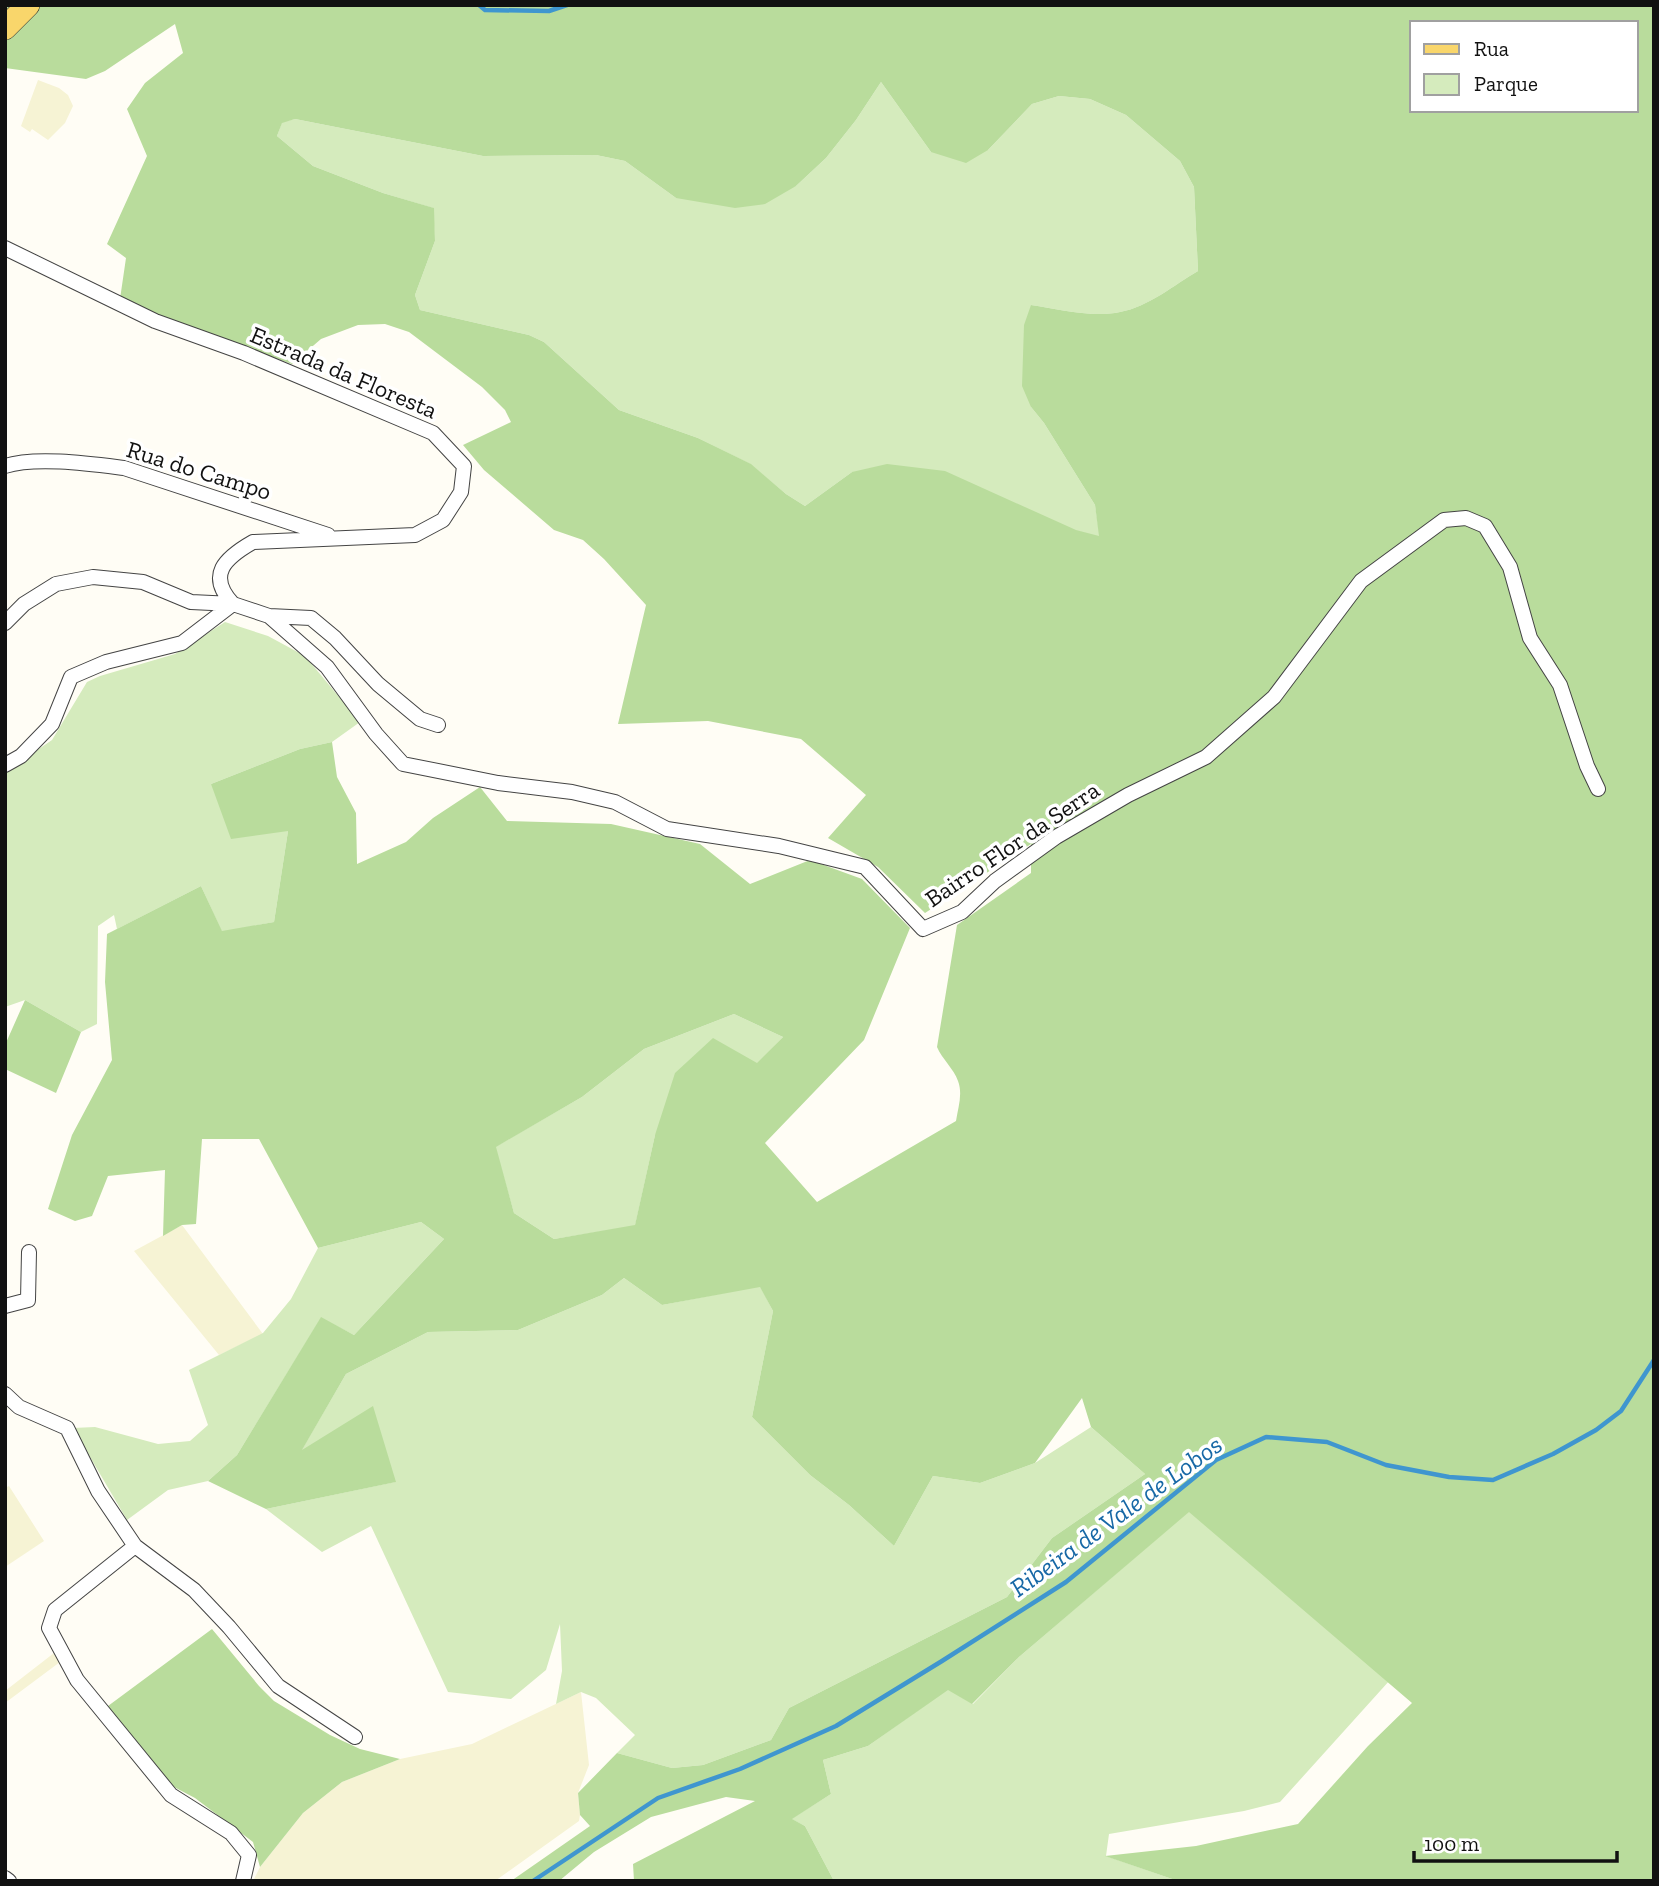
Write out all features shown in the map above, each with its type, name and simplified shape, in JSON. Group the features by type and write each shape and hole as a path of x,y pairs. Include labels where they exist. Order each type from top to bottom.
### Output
{"main road":[{"path":"5,27 28,5"}],"street":[{"name":"Estrada da Floresta","path":"5,248 155,321 244,354 433,432 464,466 461,492 443,520 415,535 253,542 230,555 219,572 222,593 233,604"},
{"name":"Rua do Campo","path":"5,466 35,462 91,463 124,468 335,537"},
{"name":"Bairro Flor da Serra","path":"5,622 24,604 56,584 93,577 143,582 191,602 233,604 269,616 327,667 376,734 403,764 498,783 572,792 615,802 667,829 779,846 865,867 923,929 962,912 995,881 1056,837 1128,795 1206,757 1274,697 1361,581 1444,520 1466,518 1485,526 1510,567 1530,638 1560,685 1587,766 1598,789"},
{"path":"5,765 22,756 52,724 71,677 106,662 182,643 233,604"},
{"path":"269,616 311,618 335,638 377,684 421,719 438,725"},
{"path":"5,1306 28,1300 29,1252"},
{"path":"5,1394 19,1407 67,1428 99,1491 135,1546 194,1590 278,1686 355,1737"},
{"path":"135,1546 55,1610 49,1628 77,1680 172,1795 231,1833 249,1856 243,1881"}],"shaded area":[{"path":"38,80 59,88 68,95 73,106 65,123 48,140 32,129 30,132 21,126"},
{"path":"182,1225 263,1334 219,1355 134,1251"},
{"path":"9,1486 44,1541 5,1567 5,1488"},
{"path":"54,1653 60,1662 5,1703 5,1691"},
{"path":"581,1692 589,1765 578,1793 579,1821 495,1881 253,1881 260,1867 303,1813 342,1782 400,1759 472,1744"}],"green space":[{"path":"5,5 1654,5 1654,1881 1178,1881 1105,1856 1196,1846 1298,1824 1368,1746 1412,1703 1189,1512 1019,1657 972,1704 948,1690 868,1746 823,1760 831,1794 792,1819 805,1826 834,1881 634,1881 633,1864 755,1801 726,1797 651,1817 594,1852 559,1881 511,1881 590,1826 580,1815 578,1793 617,1753 672,1768 703,1765 771,1740 789,1708 1007,1597 1052,1538 1145,1474 1091,1427 1082,1398 1035,1463 980,1483 933,1476 894,1546 849,1505 810,1475 752,1417 773,1311 760,1287 662,1305 624,1278 602,1295 518,1330 428,1332 346,1374 302,1450 373,1406 396,1482 266,1509 208,1481 237,1455 321,1317 354,1335 444,1239 421,1222 318,1248 259,1139 202,1139 196,1224 182,1225 163,1236 165,1170 108,1176 92,1216 75,1221 48,1209 72,1135 112,1060 105,982 107,934 201,886 222,931 274,922 288,831 231,839 211,784 300,749 332,742 337,777 356,813 357,864 406,842 433,818 480,787 507,821 611,824 700,844 750,884 810,860 862,879 910,928 864,1040 765,1143 817,1202 956,1121 960,1101 959,1086 954,1072 937,1047 957,925 1031,873 1031,844 925,913 878,867 828,838 866,795 801,739 708,721 618,724 646,605 583,540 554,530 484,470 463,445 511,422 505,410 482,387 409,332 385,324 358,325 321,339 292,364 158,316 120,299 126,258 107,244 147,156 127,109 145,83 183,53 175,24 105,71 86,79 5,68","holes":["881,82 931,152 966,163 988,150 1032,104 1059,96 1090,99 1126,115 1180,161 1194,187 1198,271 1151,301 1120,312 1087,313 1031,305 1024,325 1022,386 1031,407 1044,423 1095,505 1099,536 1076,530 945,471 887,464 852,472 805,506 786,494 751,464 698,438 619,410 544,342 529,335 420,310 415,295 435,241 434,208 383,193 313,166 277,136 282,123 295,119 483,156 596,155 625,161 676,198 735,208 765,204 796,186 826,158","734,1014 783,1037 757,1063 713,1038 675,1073 655,1135 635,1225 554,1239 514,1213 496,1147 582,1097 644,1049"]},
{"path":"881,82 931,152 988,150 1032,104 1059,96 1090,99 1126,115 1180,161 1194,187 1198,271 1151,301 1120,312 1087,313 1031,305 1031,407 1044,423 1095,505 1100,537 852,472 805,506 750,464 698,438 619,410 544,342 529,335 420,310 415,295 435,241 433,208 383,193 313,166 277,136 282,122 295,119 483,156 596,155 625,161 676,198 796,186 826,158"},
{"path":"225,622 268,636 305,656 360,722 332,742 300,749 211,784 288,831 274,922 222,932 201,886 117,929 114,915 98,926 97,1024 81,1032 25,1000 5,1007 5,772 52,740 87,682 175,654"},
{"path":"25,1000 81,1032 56,1093 5,1069 5,1045"},
{"path":"734,1014 783,1037 758,1063 655,1135 635,1226 554,1239 514,1213 495,1147 582,1097 644,1049"},
{"path":"421,1222 444,1239 354,1335 321,1318 237,1455 208,1481 168,1490 127,1520 73,1428 95,1427 158,1444 190,1441 208,1425 189,1370 263,1333 291,1299 318,1248"},
{"path":"624,1278 662,1305 760,1286 773,1311 752,1417 810,1475 849,1505 894,1546 933,1476 980,1483 1035,1463 1091,1427 1145,1474 1052,1538 1007,1597 789,1708 771,1740 703,1765 672,1768 617,1753 635,1735 596,1698 581,1692 556,1704 562,1671 560,1624 546,1670 511,1699 448,1692 371,1526 322,1552 266,1509 395,1482 301,1451 346,1374 428,1332 518,1330 602,1295"},
{"path":"1189,1511 1390,1680 1280,1802 1244,1811 1109,1834 1106,1856 1178,1881 834,1881 805,1826 791,1819 831,1794 823,1760 868,1746 948,1689 973,1704 1019,1657"},
{"path":"212,1629 274,1701 330,1735 360,1749 400,1759 342,1782 303,1813 260,1867 253,1842 195,1798 174,1787 108,1706"}],"waterway":[{"path":"479,5 485,10 549,11 567,5"},
{"name":"Ribeira de Vale de Lobos","path":"533,1881 658,1798 740,1769 836,1726 942,1661 1066,1582 1216,1460 1266,1437 1327,1442 1386,1465 1449,1477 1493,1480 1553,1454 1596,1430 1621,1411 1654,1360"}]}
